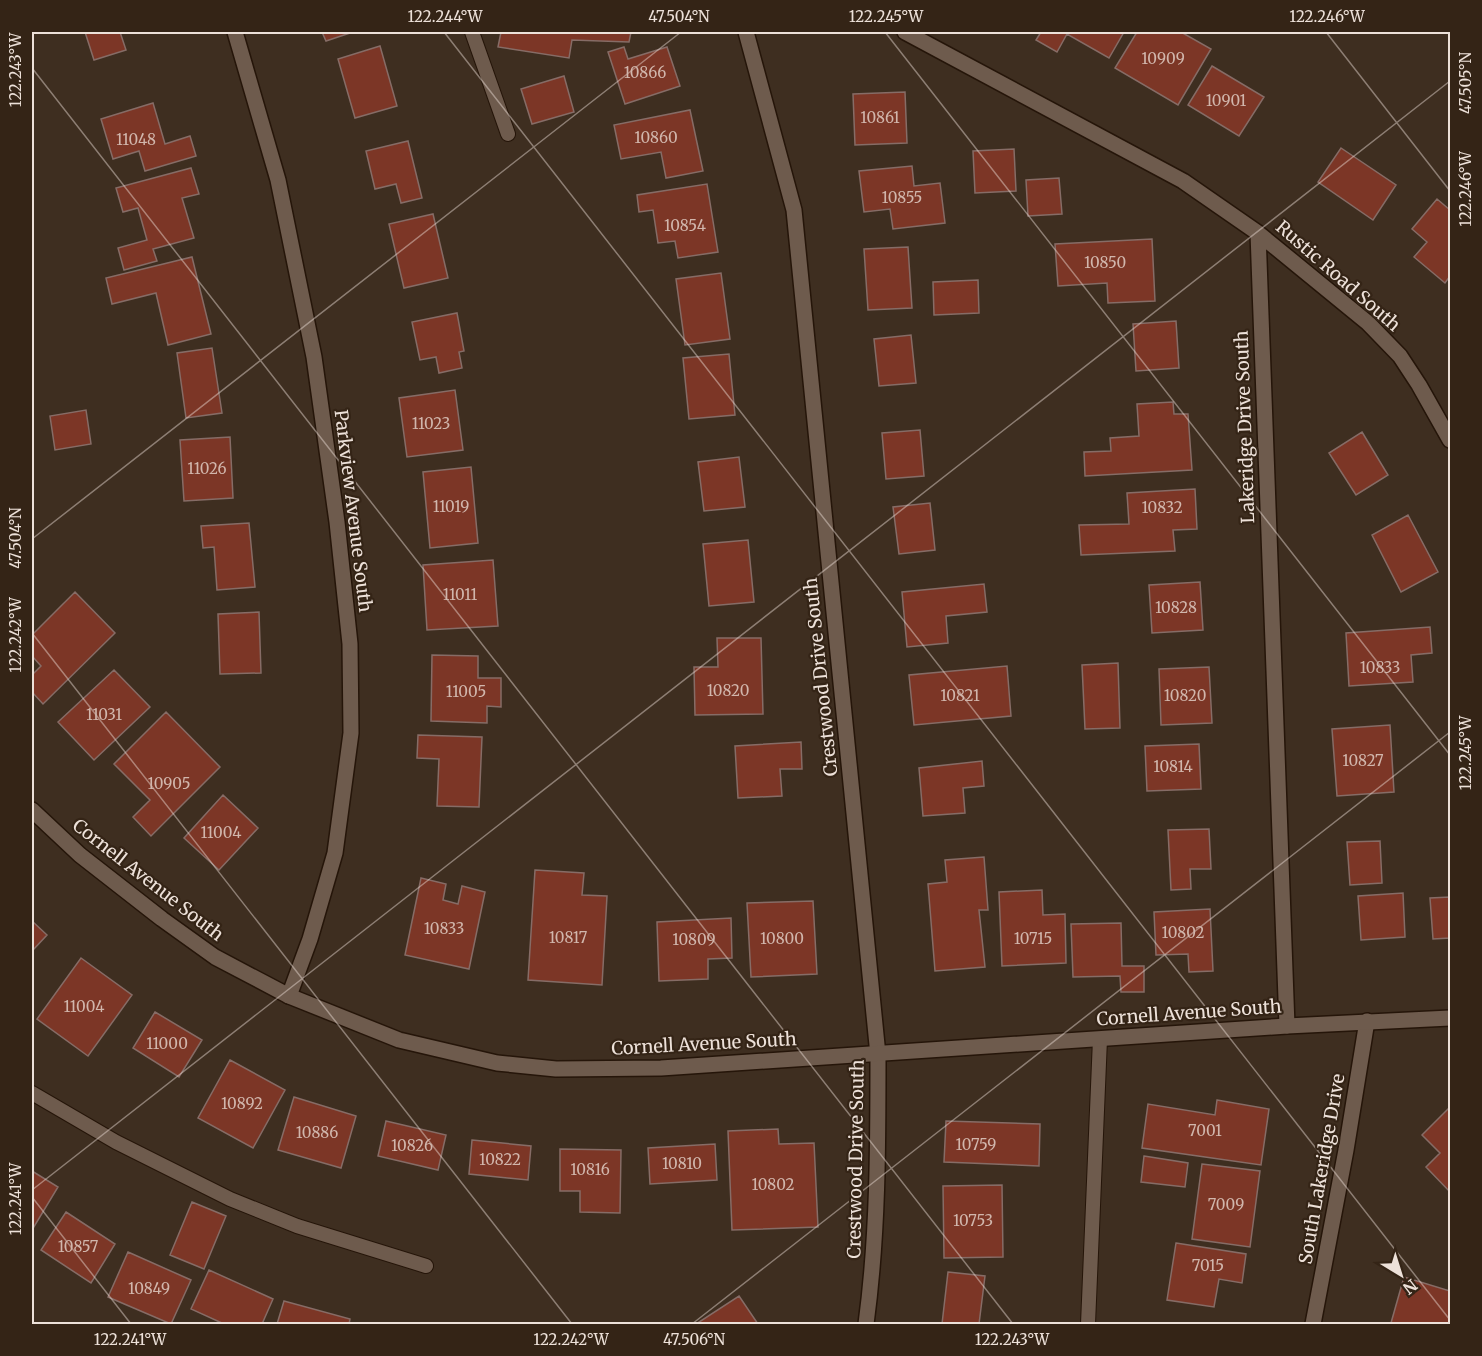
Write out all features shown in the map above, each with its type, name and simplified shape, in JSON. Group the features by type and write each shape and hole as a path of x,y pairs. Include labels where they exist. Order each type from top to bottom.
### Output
{"street":[{"name":"Parkview Avenue South","path":"235,32 278,180 314,357 337,522 350,644 351,733 335,853 310,939 290,996"},
{"name":"Crestwood Drive South","path":"746,32 794,210 878,1055 878,1174 874,1268 866,1324"},
{"path":"905,32 1183,181 1258,233"},
{"name":"Rustic Road South","path":"1258,233 1368,323 1400,356 1450,440"},
{"name":"Lakeridge Drive South","path":"1258,233 1287,1026"},
{"name":"Cornell Avenue South","path":"32,810 80,855 215,957 290,996 399,1040 497,1063 556,1069 661,1068 1287,1026 1450,1018"},
{"name":"South Lakeridge Drive","path":"1313,1324 1346,1150 1367,1021"}],"lane":[{"path":"472,32 508,134"},
{"path":"1088,1324 1100,1039"},
{"path":"32,1093 116,1142 230,1199 297,1226 426,1266"}],"building":[{"path":"85,32 120,32 126,50 94,60"},
{"path":"322,32 353,32 326,41"},
{"path":"501,32 631,32 629,42 572,40 569,58 498,47"},
{"path":"1041,32 1124,32 1109,58 1067,34 1057,52 1036,40"},
{"path":"1137,32 1181,32 1211,49 1178,105 1115,68"},
{"path":"380,46 397,106 355,118 338,59"},
{"path":"624,47 628,59 667,47 680,86 625,104 608,52"},
{"path":"1212,66 1264,97 1239,136 1188,105"},
{"path":"564,76 574,112 532,124 521,89"},
{"path":"905,92 907,143 855,145 853,94"},
{"path":"153,103 165,144 190,136 196,156 145,171 139,151 113,159 101,119"},
{"path":"690,110 703,171 666,178 661,152 621,159 614,125"},
{"path":"408,141 422,198 401,203 396,184 375,189 366,151"},
{"path":"1341,148 1396,185 1373,220 1318,182"},
{"path":"1014,149 1016,191 975,193 973,151"},
{"path":"912,166 914,186 940,183 945,223 893,229 890,209 864,212 859,171"},
{"path":"191,168 199,194 182,198 194,238 153,249 157,261 124,270 118,248 147,240 138,208 123,212 116,188"},
{"path":"1059,178 1062,214 1028,216 1026,180"},
{"path":"707,184 718,252 678,258 675,241 658,243 653,210 639,212 637,195"},
{"path":"1437,199 1450,210 1450,276 1445,283 1414,257 1427,242 1412,229"},
{"path":"433,214 448,278 404,288 389,224"},
{"path":"1152,239 1155,301 1108,303 1107,283 1058,286 1055,244"},
{"path":"908,247 912,308 868,310 864,249"},
{"path":"192,257 211,334 168,345 156,293 112,304 106,278"},
{"path":"721,273 730,339 685,345 676,279"},
{"path":"978,280 979,313 934,315 933,282"},
{"path":"457,313 464,351 459,352 462,368 439,373 436,357 420,360 412,322"},
{"path":"1176,321 1179,368 1136,371 1133,324"},
{"path":"911,335 916,383 879,386 874,339"},
{"path":"212,348 222,413 186,418 177,353"},
{"path":"729,354 735,415 689,419 683,358"},
{"path":"455,390 463,450 407,457 399,398"},
{"path":"1173,402 1174,414 1188,414 1192,470 1085,476 1084,452 1111,451 1110,438 1139,436 1137,404"},
{"path":"86,410 91,444 55,450 50,416"},
{"path":"920,430 924,476 886,479 882,433"},
{"path":"1362,432 1388,475 1356,495 1329,453"},
{"path":"230,437 233,498 184,501 180,440"},
{"path":"739,457 745,507 704,511 698,462"},
{"path":"471,467 478,543 430,548 423,472"},
{"path":"1195,489 1197,529 1173,530 1175,551 1081,555 1079,525 1129,524 1127,493"},
{"path":"930,503 935,550 899,554 893,507"},
{"path":"1408,515 1438,572 1401,592 1372,535"},
{"path":"249,523 255,587 217,590 214,547 203,548 201,526"},
{"path":"748,540 754,602 709,606 703,544"},
{"path":"493,560 498,626 427,630 423,565"},
{"path":"1200,582 1203,630 1152,633 1149,585"},
{"path":"984,584 987,612 946,616 948,643 907,647 902,592"},
{"path":"75,592 115,633 43,704 32,692 32,675 41,666 32,656 32,635"},
{"path":"259,612 261,673 220,674 218,614"},
{"path":"1430,627 1432,653 1411,655 1413,682 1349,686 1346,633"},
{"path":"717,638 761,638 763,714 695,715 694,667 718,667"},
{"path":"432,655 478,656 478,678 501,678 501,707 487,706 487,723 431,721"},
{"path":"1118,663 1120,728 1085,729 1082,665"},
{"path":"1007,666 1011,716 914,725 909,675"},
{"path":"1209,667 1212,723 1161,725 1159,669"},
{"path":"114,670 150,707 94,760 58,722"},
{"path":"166,712 220,767 151,836 133,817 150,800 114,764"},
{"path":"1390,725 1394,792 1337,796 1332,729"},
{"path":"418,735 482,737 479,807 437,806 439,759 417,758"},
{"path":"801,742 802,769 780,769 782,796 738,798 735,746"},
{"path":"1199,744 1201,789 1147,791 1145,746"},
{"path":"982,761 984,786 963,788 965,813 923,816 919,768"},
{"path":"223,795 258,828 219,870 184,838"},
{"path":"1209,829 1211,869 1190,869 1191,889 1171,890 1168,830"},
{"path":"1380,841 1382,883 1350,885 1347,842"},
{"path":"984,857 988,910 979,910 985,967 935,971 928,884 947,882 945,860"},
{"path":"535,870 584,873 582,895 607,896 602,985 528,980"},
{"path":"421,878 446,884 443,900 458,904 462,886 485,892 469,969 405,955"},
{"path":"1042,890 1043,915 1065,914 1066,963 1002,966 999,892"},
{"path":"1403,893 1405,937 1361,940 1358,896"},
{"path":"1450,897 1450,938 1433,939 1430,898"},
{"path":"813,901 817,974 751,977 747,903"},
{"path":"1210,909 1213,971 1189,972 1188,954 1156,955 1154,912"},
{"path":"731,918 732,958 708,959 708,979 659,981 657,922"},
{"path":"32,921 47,935 32,951"},
{"path":"1121,923 1122,966 1144,966 1144,992 1121,992 1120,976 1073,977 1071,924"},
{"path":"81,958 132,995 88,1056 37,1019"},
{"path":"155,1012 202,1040 179,1077 133,1048"},
{"path":"230,1060 285,1090 253,1148 198,1118"},
{"path":"294,1097 356,1116 341,1168 278,1150"},
{"path":"1217,1100 1269,1109 1261,1165 1142,1148 1148,1104 1215,1115"},
{"path":"1450,1107 1450,1192 1426,1167 1440,1153 1422,1135"},
{"path":"386,1121 446,1135 438,1170 378,1156"},
{"path":"946,1121 1040,1124 1039,1166 944,1162"},
{"path":"778,1129 779,1144 814,1143 818,1227 732,1230 728,1131"},
{"path":"472,1140 531,1146 528,1180 469,1174"},
{"path":"715,1144 717,1180 650,1184 648,1148"},
{"path":"560,1149 621,1150 620,1213 580,1212 580,1191 560,1191"},
{"path":"1144,1156 1188,1163 1185,1187 1141,1182"},
{"path":"1202,1164 1260,1171 1250,1247 1192,1239"},
{"path":"32,1171 58,1187 32,1230"},
{"path":"1002,1185 1003,1257 944,1258 943,1186"},
{"path":"192,1202 226,1216 204,1269 170,1255"},
{"path":"66,1212 115,1244 91,1283 41,1250"},
{"path":"1176,1243 1246,1254 1242,1283 1219,1279 1214,1307 1167,1300"},
{"path":"128,1252 191,1280 171,1324 108,1297"},
{"path":"209,1270 273,1299 262,1324 224,1324 191,1309"},
{"path":"948,1272 985,1276 979,1324 942,1324"},
{"path":"1404,1277 1450,1291 1450,1324 1391,1323"},
{"path":"739,1296 758,1324 696,1324"},
{"path":"284,1301 350,1319 349,1324 277,1324"}]}
